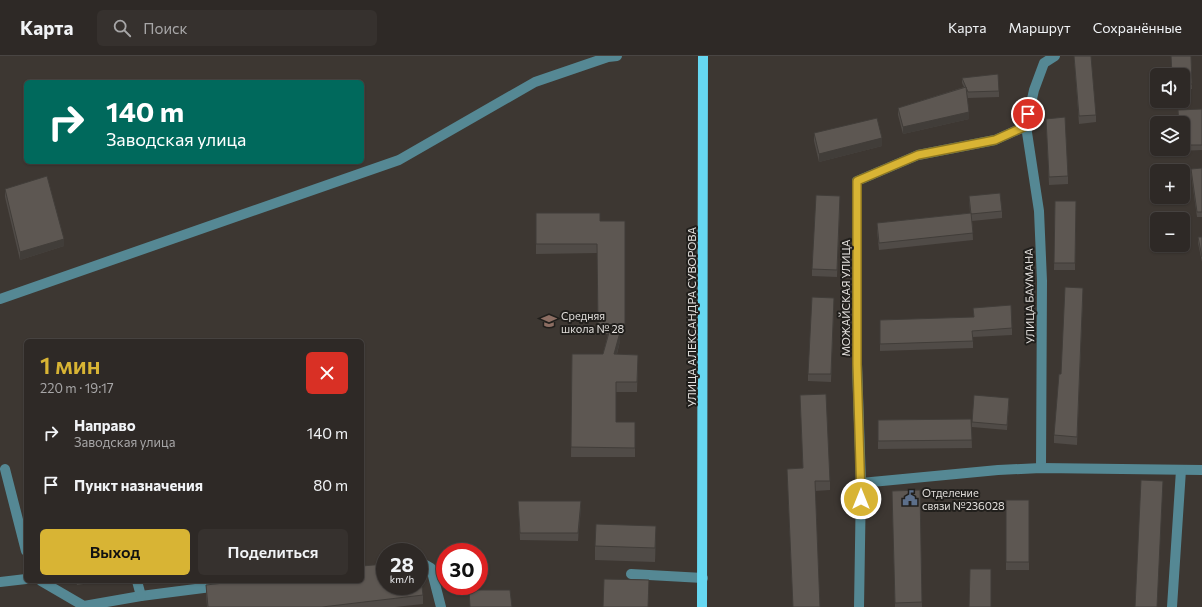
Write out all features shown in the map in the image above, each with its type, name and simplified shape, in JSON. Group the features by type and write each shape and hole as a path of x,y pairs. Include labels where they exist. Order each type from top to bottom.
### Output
{"main road":[{"name":"УЛИЦА АЛЕКСАНДРА СУВОРОВА","path":"702,607 704,56"}],"street":[{"path":"0,299 399,160 535,82 608,57 617,56"},
{"path":"1026,126 1034,90 1044,63 1055,56"},
{"name":"МОЖАЙСКАЯ УЛИЦА","path":"859,607 861,483 857,364 857,181 918,155 995,140 1026,126"},
{"name":"УЛИЦА БАУМАНА","path":"1026,126 1039,211 1042,281 1041,468"},
{"path":"861,483 998,470 1041,468 1202,470"},
{"path":"5,469 24,543"},
{"path":"1172,607 1181,470"},
{"path":"428,566 431,568 441,607"},
{"path":"631,574 703,578"},
{"path":"0,582 24,579"},
{"path":"44,583 84,606 141,596 232,584"},
{"path":"138,583 141,596"}],"building":[{"path":"1074,56 1091,56 1096,115 1079,116"},
{"path":"1171,56 1191,56 1192,84 1190,84 1190,68 1172,68"},
{"path":"998,74 999,91 968,92 962,78"},
{"path":"966,87 969,112 903,127 898,108"},
{"path":"1202,109 1202,145 1190,145 1190,116 1178,116 1178,110"},
{"path":"1065,117 1068,176 1049,177 1046,119"},
{"path":"877,118 882,138 819,154 814,133"},
{"path":"1202,168 1202,212 1197,212 1191,169"},
{"path":"47,176 64,239 20,252 5,189"},
{"path":"1000,193 1002,211 971,214 969,196"},
{"path":"816,195 840,196 837,270 812,269"},
{"path":"1055,201 1076,201 1075,263 1054,263"},
{"path":"536,213 600,213 600,221 625,221 625,324 598,325 597,244 536,244"},
{"path":"971,213 973,233 879,243 877,223"},
{"path":"1198,237 1202,237 1202,257"},
{"path":"1065,287 1083,288 1077,437 1054,435 1059,374 1061,374"},
{"path":"812,297 834,298 831,374 808,374"},
{"path":"1011,305 1012,328 972,331 973,341 880,344 880,320 974,317 973,308"},
{"path":"610,329 620,332 614,354 638,355 637,382 616,382 616,422 635,422 635,448 571,447 572,354 603,354"},
{"path":"826,394 830,481 815,481 820,607 793,607 787,469 803,468 800,395"},
{"path":"974,395 1009,398 1007,425 972,422"},
{"path":"971,419 972,440 878,441 878,420"},
{"path":"1141,480 1163,481 1157,607 1135,607"},
{"path":"920,490 922,602 895,603 892,491"},
{"path":"1006,500 1029,500 1029,562 1006,562"},
{"path":"518,501 581,501 578,533 520,533"},
{"path":"596,524 656,526 655,548 595,546"},
{"path":"376,565 376,595 423,595 322,607 208,607 206,585 224,583 364,583 364,566"},
{"path":"970,569 991,569 991,607 969,607"},
{"path":"604,579 649,580 648,607 603,607"},
{"path":"488,590 510,590 512,607 470,607 469,595 488,595"}],"place":[{"name":"Средняя школа № 28","path":"549,321"},
{"name":"Отделение связи №236028","path":"910,498"}],"route":[{"path":"861,499 857,364 857,181 918,155 995,140 1026,126 1028,114"}]}
